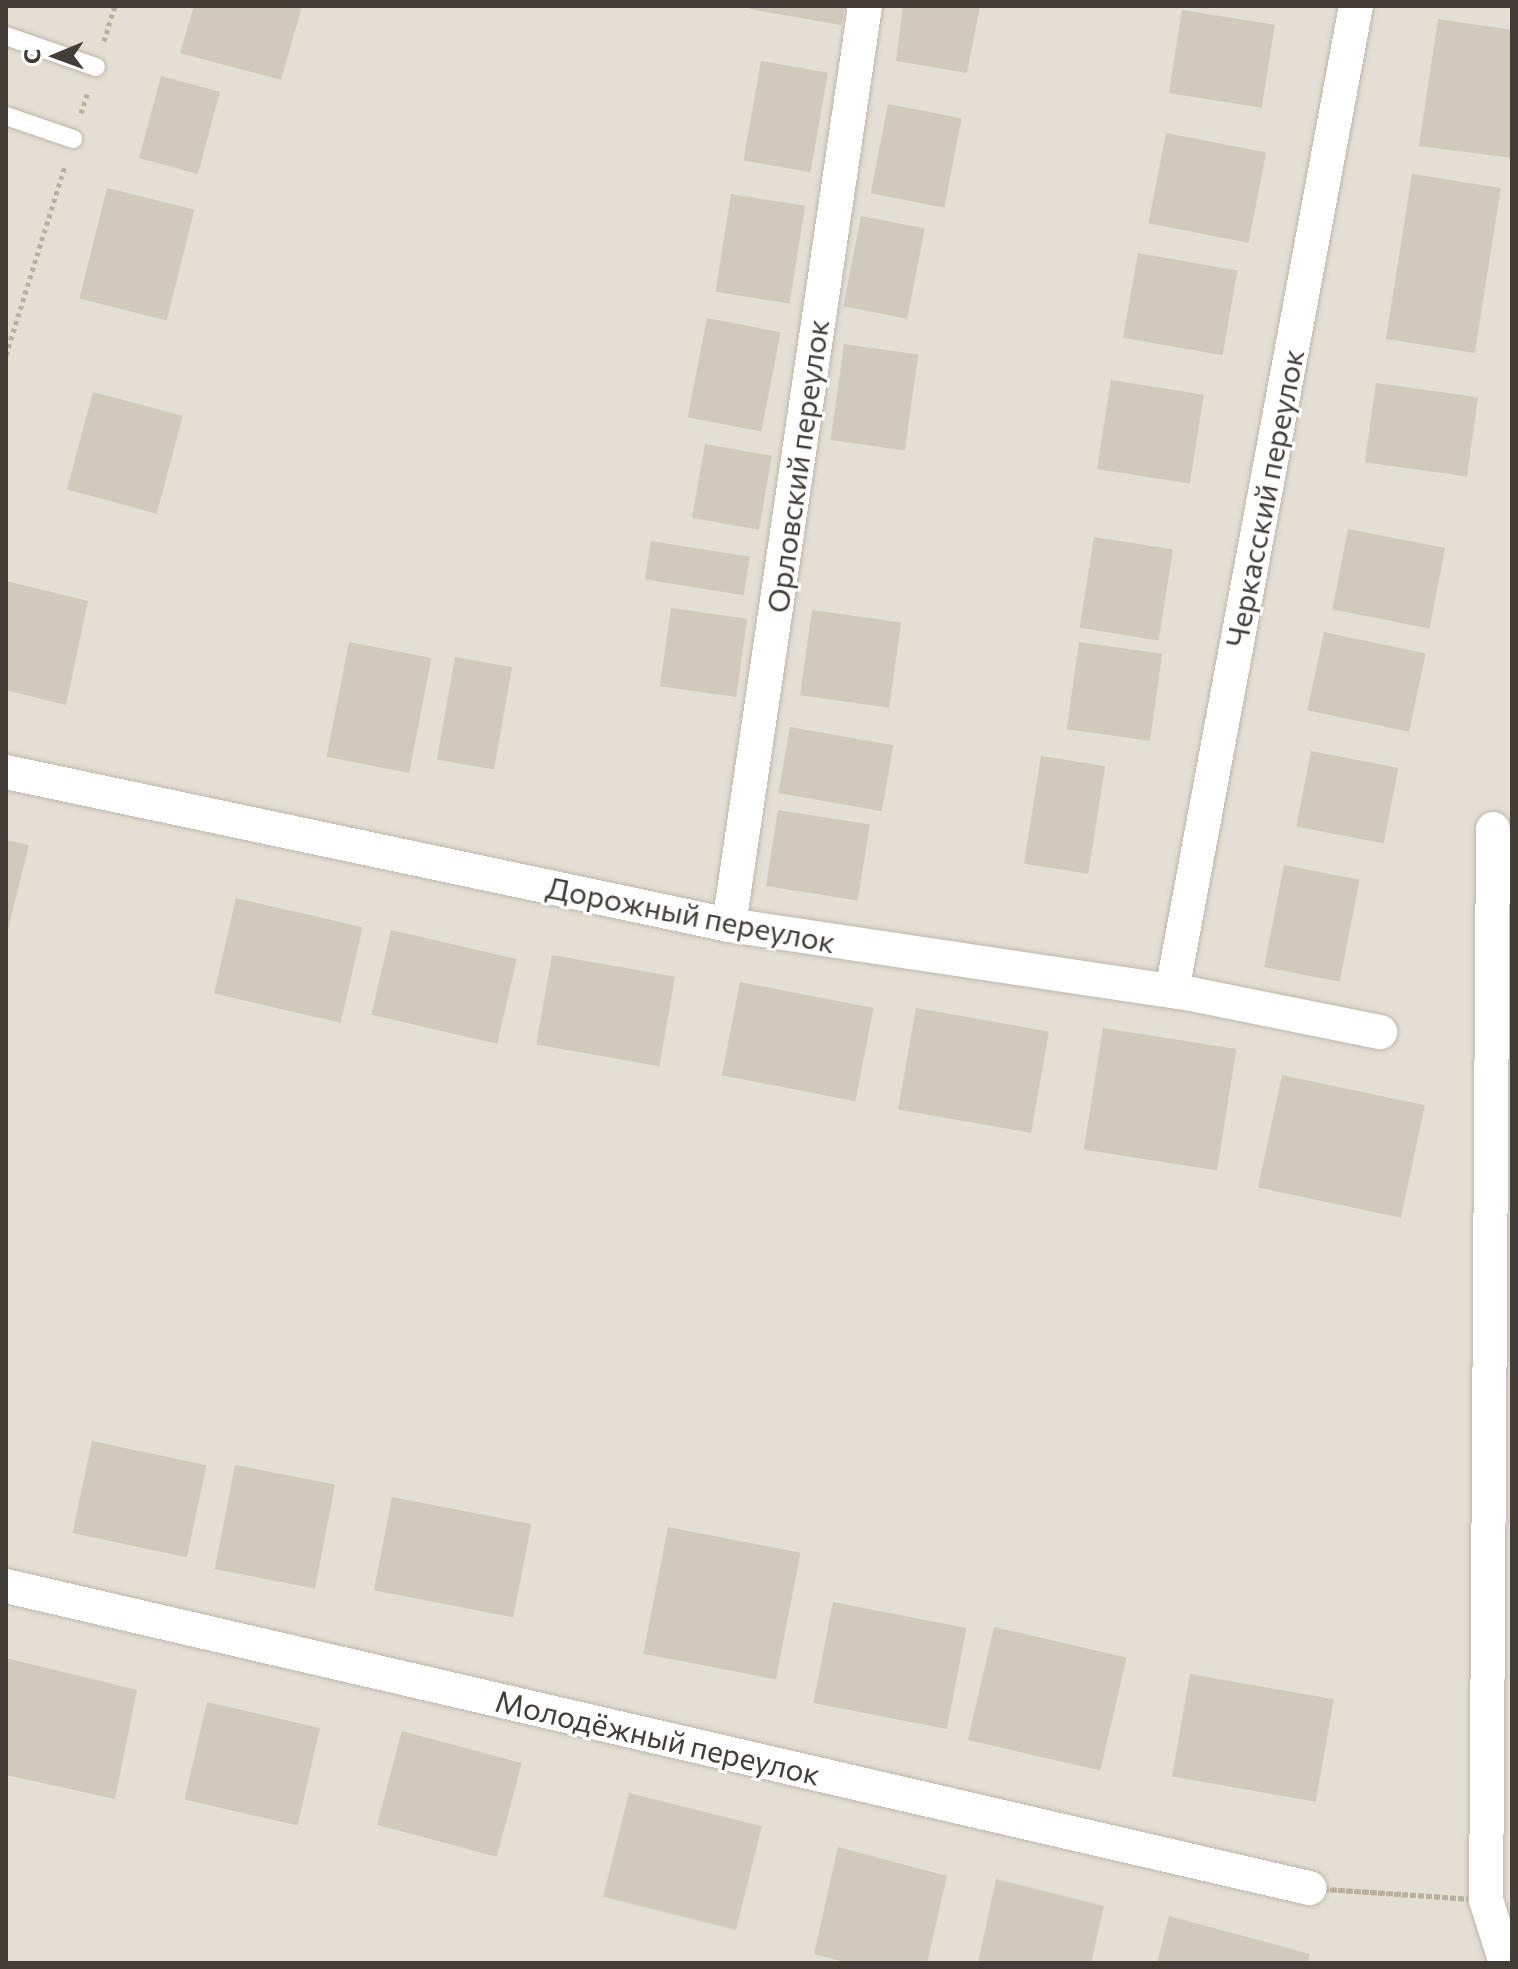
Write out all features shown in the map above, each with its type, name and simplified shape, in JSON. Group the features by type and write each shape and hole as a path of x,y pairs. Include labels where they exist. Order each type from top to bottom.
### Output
{"street":[{"name":"Орловский переулок","path":"729,925 865,6"},
{"name":"Черкасский переулок","path":"1172,991 1356,6"},
{"name":"Дорожный переулок","path":"6,772 729,925 1172,991 1380,1032"},
{"path":"1493,829 1486,1900 1507,1954"},
{"name":"Молодёжный переулок","path":"6,1586 1309,1888"}],"lane":[{"path":"6,36 96,67"},
{"path":"6,116 73,139"}],"path":[{"path":"6,355 115,6"},
{"path":"1309,1888 1486,1900"}],"shaded area":[{"path":"6,6 1512,6 1512,1963 6,1963"}],"building":[{"path":"194,6 302,6 281,80 180,53"},
{"path":"750,6 845,6 841,25 749,9"},
{"path":"903,6 980,6 967,73 896,61"},
{"path":"1182,10 1275,25 1262,108 1169,93"},
{"path":"1438,19 1512,30 1512,158 1419,146"},
{"path":"761,61 828,73 810,172 743,160"},
{"path":"161,76 220,92 198,174 139,158"},
{"path":"888,104 962,118 944,208 871,193"},
{"path":"1166,133 1266,152 1249,243 1148,223"},
{"path":"1412,174 1501,188 1475,353 1386,339"},
{"path":"107,188 194,210 167,320 79,299"},
{"path":"731,194 805,206 790,304 716,292"},
{"path":"861,216 925,228 907,319 843,306"},
{"path":"1138,253 1237,271 1223,355 1123,338"},
{"path":"707,318 781,332 761,431 688,417"},
{"path":"844,344 918,354 905,450 831,440"},
{"path":"1111,380 1204,395 1190,484 1097,469"},
{"path":"1376,383 1478,397 1467,477 1365,462"},
{"path":"93,392 183,416 157,514 67,490"},
{"path":"705,444 772,456 759,530 692,518"},
{"path":"1348,529 1445,548 1430,628 1332,609"},
{"path":"1094,537 1173,550 1159,640 1080,628"},
{"path":"651,541 750,557 744,595 645,580"},
{"path":"6,581 88,601 66,705 6,690"},
{"path":"671,608 747,619 736,697 660,686"},
{"path":"812,610 901,623 889,708 800,695"},
{"path":"1324,632 1426,654 1409,732 1307,710"},
{"path":"349,642 431,658 409,773 327,757"},
{"path":"1079,642 1162,654 1150,741 1067,729"},
{"path":"455,657 512,667 494,769 437,759"},
{"path":"790,727 893,745 882,811 778,793"},
{"path":"1311,751 1398,768 1384,844 1296,827"},
{"path":"1041,756 1105,766 1088,874 1024,864"},
{"path":"778,810 870,825 858,901 766,886"},
{"path":"6,840 29,845 7,933 6,932"},
{"path":"1284,865 1360,880 1340,982 1264,967"},
{"path":"236,898 363,927 341,1023 214,993"},
{"path":"391,930 517,959 497,1044 371,1015"},
{"path":"552,955 675,977 659,1066 536,1045"},
{"path":"740,982 874,1008 855,1101 722,1075"},
{"path":"916,1008 1049,1031 1031,1133 898,1109"},
{"path":"1103,1028 1236,1049 1217,1171 1084,1149"},
{"path":"1282,1075 1425,1105 1401,1218 1258,1187"},
{"path":"92,1441 206,1465 187,1557 72,1533"},
{"path":"235,1465 335,1484 315,1589 215,1569"},
{"path":"392,1497 531,1524 513,1617 374,1590"},
{"path":"668,1527 801,1553 776,1679 643,1654"},
{"path":"833,1602 967,1628 947,1729 813,1703"},
{"path":"994,1627 1127,1658 1100,1771 968,1740"},
{"path":"6,1658 137,1690 115,1799 6,1775"},
{"path":"1190,1674 1334,1699 1316,1802 1172,1776"},
{"path":"207,1702 320,1728 298,1826 185,1799"},
{"path":"402,1731 522,1763 497,1857 377,1825"},
{"path":"629,1793 762,1826 736,1930 603,1897"},
{"path":"838,1847 947,1876 927,1963 848,1963 814,1954"},
{"path":"996,1879 1104,1906 1091,1963 978,1963"},
{"path":"1169,1916 1310,1954 1308,1963 1157,1963"}]}
